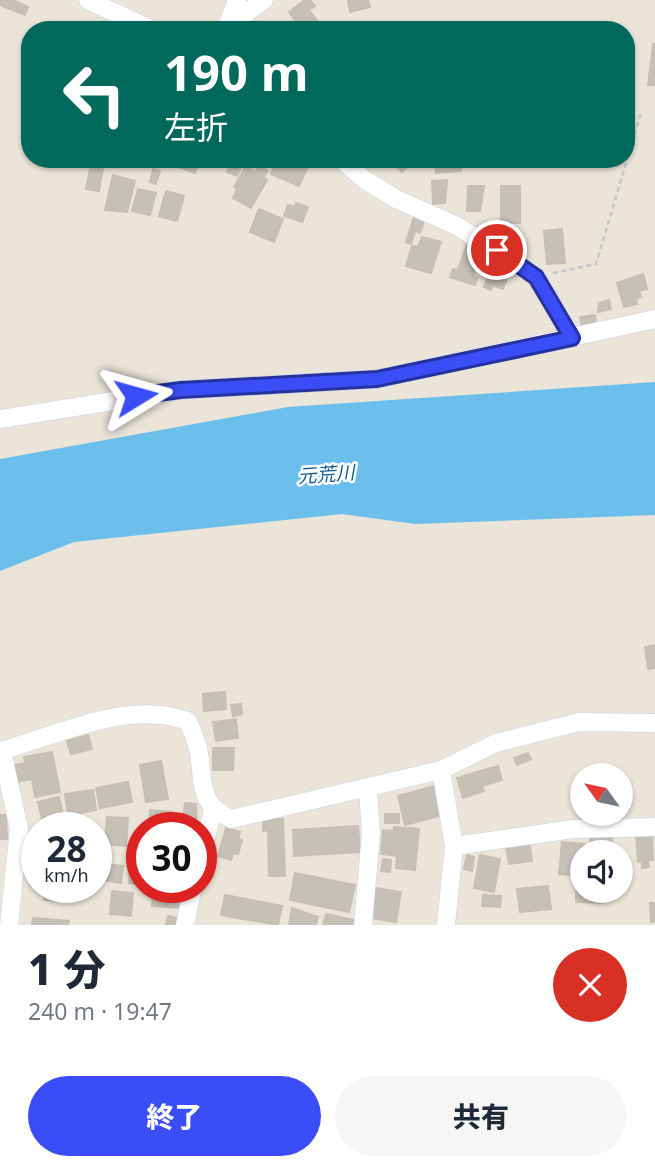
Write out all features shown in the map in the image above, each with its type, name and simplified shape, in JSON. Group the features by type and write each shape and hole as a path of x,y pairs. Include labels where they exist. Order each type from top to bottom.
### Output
{"street":[{"path":"88,0 133,21"},
{"path":"230,21 237,0"},
{"path":"236,21 264,0"},
{"path":"353,168 385,192 457,226 536,277 572,338"},
{"path":"0,419 181,390 377,379 655,319"},
{"path":"9,925 19,829 1,751 85,725 139,713 165,713 188,721 199,750 203,792 213,811 231,819 442,770 496,743 579,722 655,723"},
{"path":"442,770 454,846 446,925"},
{"path":"363,925 371,833 368,789"},
{"path":"454,846 573,829 655,827"},
{"path":"185,925 190,903"}],"path":[{"path":"635,133 641,113"},
{"path":"536,277 596,264 625,168"}],"water":[{"name":"元荒川","path":"655,382 655,515 415,524 342,514 74,542 0,571 0,459 288,407"}],"building":[{"path":"1,0 13,0 28,7 25,15 0,5"},
{"path":"305,0 310,0 315,6 309,10 317,21 296,21 289,12"},
{"path":"368,0 370,7 350,12 348,1"},
{"path":"653,44 655,85 648,85"},
{"path":"90,168 103,168 99,191 86,189"},
{"path":"181,168 197,168 195,173"},
{"path":"229,168 240,168 237,176 227,172"},
{"path":"245,168 255,172 258,168 268,171 264,177 267,180 251,208 233,198 237,189 234,187"},
{"path":"273,168 307,168 299,186 271,174"},
{"path":"436,168 461,168 461,171 436,173"},
{"path":"153,169 160,171 156,184 150,182"},
{"path":"113,175 135,181 127,212 105,210"},
{"path":"447,180 445,203 433,204 432,181"},
{"path":"468,186 484,186 480,211 467,211"},
{"path":"501,186 520,186 520,223 501,223"},
{"path":"138,189 156,193 150,215 132,211"},
{"path":"166,191 184,196 177,221 159,216"},
{"path":"296,203 308,207 302,222 284,216 288,205 295,207"},
{"path":"259,209 283,219 274,242 250,232"},
{"path":"415,214 425,218 420,233 415,231 411,244 406,242"},
{"path":"562,229 565,263 547,264 544,231"},
{"path":"422,237 441,242 431,273 406,266 412,246 418,247"},
{"path":"467,244 480,249 478,255 486,258 483,267 477,265 473,277 477,278 475,285 450,277 453,269 458,270"},
{"path":"495,259 508,263 505,270 509,272 503,289 492,285 491,290 484,287"},
{"path":"643,274 647,289 639,291 641,297 636,299 637,304 624,307 617,283"},
{"path":"609,300 611,309 598,312 599,303"},
{"path":"595,315 596,324 582,327 580,317"},
{"path":"655,645 655,668 648,669 645,647"},
{"path":"225,692 226,709 204,711 203,694"},
{"path":"241,704 242,714 233,716 231,705"},
{"path":"236,719 238,738 216,741 213,722"},
{"path":"88,735 92,749 71,754 67,741"},
{"path":"213,748 234,748 233,770 213,770"},
{"path":"52,752 60,792 35,797 32,779 17,782 14,765 25,763 24,757"},
{"path":"528,753 531,759 517,765 514,758"},
{"path":"161,761 168,799 146,802 140,765"},
{"path":"498,766 502,780 482,786 484,791 463,798 457,778"},
{"path":"128,782 132,802 100,808 96,788"},
{"path":"435,786 442,815 405,825 398,796"},
{"path":"93,790 96,810 68,812 65,794"},
{"path":"59,797 62,812 40,812 38,802"},
{"path":"185,803 196,804 196,812 184,812"},
{"path":"385,814 399,814 399,823 385,823"},
{"path":"0,815 6,815 7,839 0,839"},
{"path":"112,817 126,818 126,846 112,845"},
{"path":"263,819 283,819 285,876 269,876 268,830 263,831"},
{"path":"358,826 360,852 294,856 293,830"},
{"path":"394,827 419,829 415,870 396,868 397,856 381,854 383,830 394,831"},
{"path":"226,828 240,832 238,839 242,840 238,854 233,853 231,860 218,856"},
{"path":"612,834 612,840 590,840 590,835"},
{"path":"636,834 652,834 653,860 648,860 649,867 642,868 642,861 638,862"},
{"path":"529,842 532,861 509,864 506,846"},
{"path":"562,842 570,843 570,875 559,874"},
{"path":"467,855 474,857 472,871 464,869"},
{"path":"480,855 500,859 494,892 474,888"},
{"path":"383,859 391,860 390,872 381,871"},
{"path":"112,865 123,866 121,883 112,882"},
{"path":"295,873 355,885 349,912 290,900"},
{"path":"548,886 551,909 520,912 517,889"},
{"path":"376,888 401,892 396,922 371,918"},
{"path":"112,891 126,892 126,903 132,903 131,916 110,914"},
{"path":"225,895 282,906 278,925 221,915"},
{"path":"483,895 501,896 500,907 482,906"},
{"path":"152,903 183,903 183,908 152,906"},
{"path":"650,903 655,903 655,922 651,922"},
{"path":"292,908 318,917 316,925 289,925"},
{"path":"326,914 354,920 353,925 323,925"},
{"path":"168,916 178,918 177,925 166,925"},
{"path":"33,918 69,921 68,925 32,925"}],"route":[{"path":"136,396 181,390 377,379 572,338 536,277 497,250"}]}
